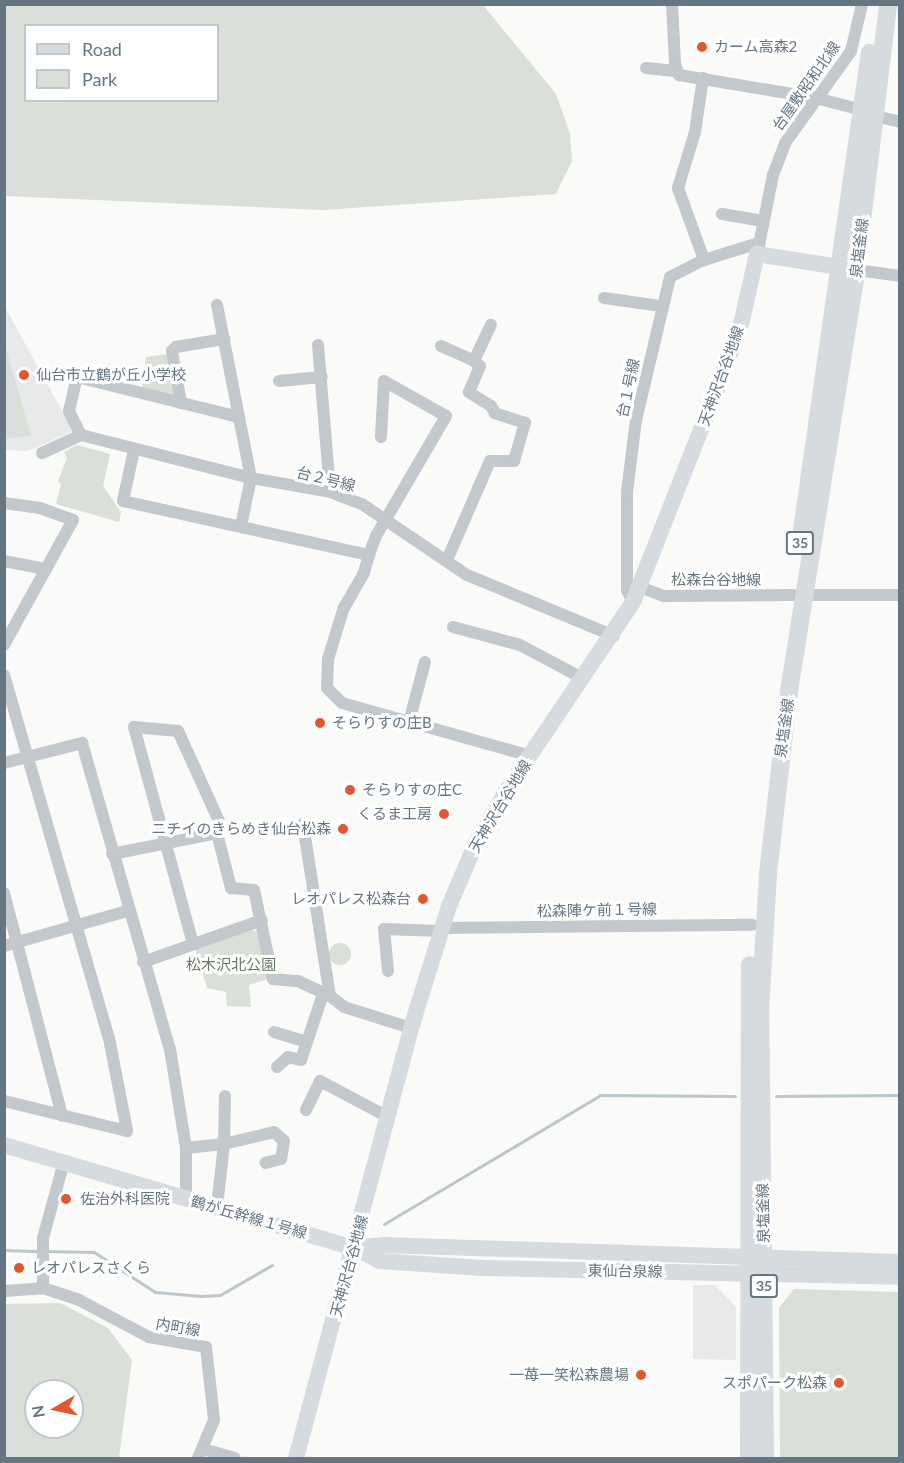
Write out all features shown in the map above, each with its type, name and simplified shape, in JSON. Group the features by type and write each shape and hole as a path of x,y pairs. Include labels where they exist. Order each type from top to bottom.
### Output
{"main road":[{"name":"泉塩釜線","path":"756,1265 762,955 776,794 799,595 849,269 868,113 876,4"},
{"name":"泉塩釜線","path":"868,113 888,4"},
{"name":"泉塩釜線","path":"765,1458 747,1084 752,925 773,718 799,595"},
{"name":"35","path":"749,1458 756,1265"}],"street":[{"path":"672,4 679,75 816,98 900,122"},
{"name":"台屋敷昭和北線","path":"758,249 763,221 785,143 851,51 862,4"},
{"path":"646,69 677,71"},
{"path":"703,78 695,132 678,189 704,260"},
{"path":"722,214 763,221"},
{"path":"758,249 849,269 900,276"},
{"name":"台１号線","path":"637,595 627,590 627,492 636,420 661,306 670,277 704,260 758,249"},
{"name":"天神沢台谷地線","path":"296,1458 355,1248 411,1028 442,930 476,843 530,756 614,636 637,595 742,320 758,249"},
{"path":"604,297 661,306"},
{"path":"217,305 250,478 241,526"},
{"path":"474,361 490,326"},
{"path":"181,403 172,351 176,347 224,339"},
{"path":"318,345 330,492"},
{"path":"441,346 480,366 469,392 491,406 495,413 525,423 514,461 490,461 447,560"},
{"path":"42,453 81,435 69,411 77,377 239,417"},
{"path":"279,381 322,377"},
{"path":"381,437 384,381 446,416 386,522 369,555 364,573 344,607 328,659 327,688 342,703 530,756"},
{"name":"台２号線","path":"81,435 250,478 330,492 362,504 467,575 614,636"},
{"path":"134,450 123,501 369,555"},
{"path":"4,503 40,508 73,520 4,645"},
{"path":"4,561 46,569"},
{"name":"松森台谷地線","path":"637,595 900,595"},
{"path":"453,627 520,645 584,679"},
{"path":"409,722 425,662"},
{"path":"4,675 109,1038 127,1131 4,1101"},
{"path":"193,944 134,727 178,732 220,823 217,833 231,888 254,890 273,979 298,981 344,1007 411,1028"},
{"path":"4,763 82,743 128,911 170,1049 186,1148 186,1199"},
{"path":"277,1067 288,1057 301,1060 326,995 303,824"},
{"path":"112,854 217,833"},
{"path":"4,892 62,1116"},
{"path":"4,946 128,911"},
{"path":"143,962 262,920"},
{"name":"松森陣ケ前１号線","path":"388,971 384,929 752,925"},
{"path":"274,1032 307,1042"},
{"path":"306,1110 320,1081 388,1117"},
{"path":"216,1207 224,1144 225,1096"},
{"path":"186,1148 224,1144 274,1132 284,1141 281,1159 266,1163"},
{"name":"鶴が丘幹線１号線","path":"4,1145 355,1248"},
{"path":"43,1288 44,1242 64,1162"},
{"name":"東仙台泉線","path":"355,1248 379,1261 483,1268 756,1265 900,1277"},
{"path":"756,1265 900,1262"},
{"name":"内町線","path":"4,1291 43,1288 79,1300 149,1338 206,1347 214,1420 200,1454"},
{"path":"200,1454 235,1458"}],"shaded area":[{"name":"仙台市立鶴が丘小学校","path":"4,305 73,431 28,451 5,450"},
{"path":"693,1285 715,1285 736,1307 736,1360 693,1359"}],"green space":[{"path":"5,4 483,5 556,94 570,134 572,161 556,194 323,210 5,196"},
{"path":"4,342 31,435 5,439 4,439"},
{"path":"168,354 176,397 142,388 146,357"},
{"path":"77,445 110,454 103,486 121,512 119,522 56,504 61,484 58,481 67,458 64,452"},
{"name":"松木沢北公園","path":"251,929 259,933 268,979 249,985 251,1007 227,1006 226,992 207,988 195,948"},
{"path":"340,943 348,946 351,954 348,962 340,965 332,962 329,954 332,946"},
{"name":"スポパーク松森","path":"794,1289 899,1292 899,1458 780,1458 779,1308"},
{"path":"60,1303 108,1328 132,1360 119,1458 5,1458 5,1304"}],"waterway":[{"path":"384,1224 600,1095 735,1096"},
{"path":"776,1096 900,1095"},
{"path":"4,1250 39,1251"},
{"path":"45,1251 94,1252 155,1292 201,1296 220,1295 272,1265"}],"place":[{"name":"カーム高森2","path":"702,47"},
{"name":"仙台市立鶴が丘小学校","path":"24,375"},
{"name":"そらりすの庄B","path":"320,723"},
{"name":"そらりすの庄C","path":"350,790"},
{"name":"くるま工房","path":"444,814"},
{"name":"ニチイのきらめき仙台松森","path":"343,829"},
{"name":"レオパレス松森台","path":"423,899"},
{"name":"佐治外科医院","path":"66,1199"},
{"name":"レオパレスさくら","path":"19,1268"},
{"name":"一苺一笑松森農場","path":"641,1375"},
{"name":"スポパーク松森","path":"839,1383"}]}
